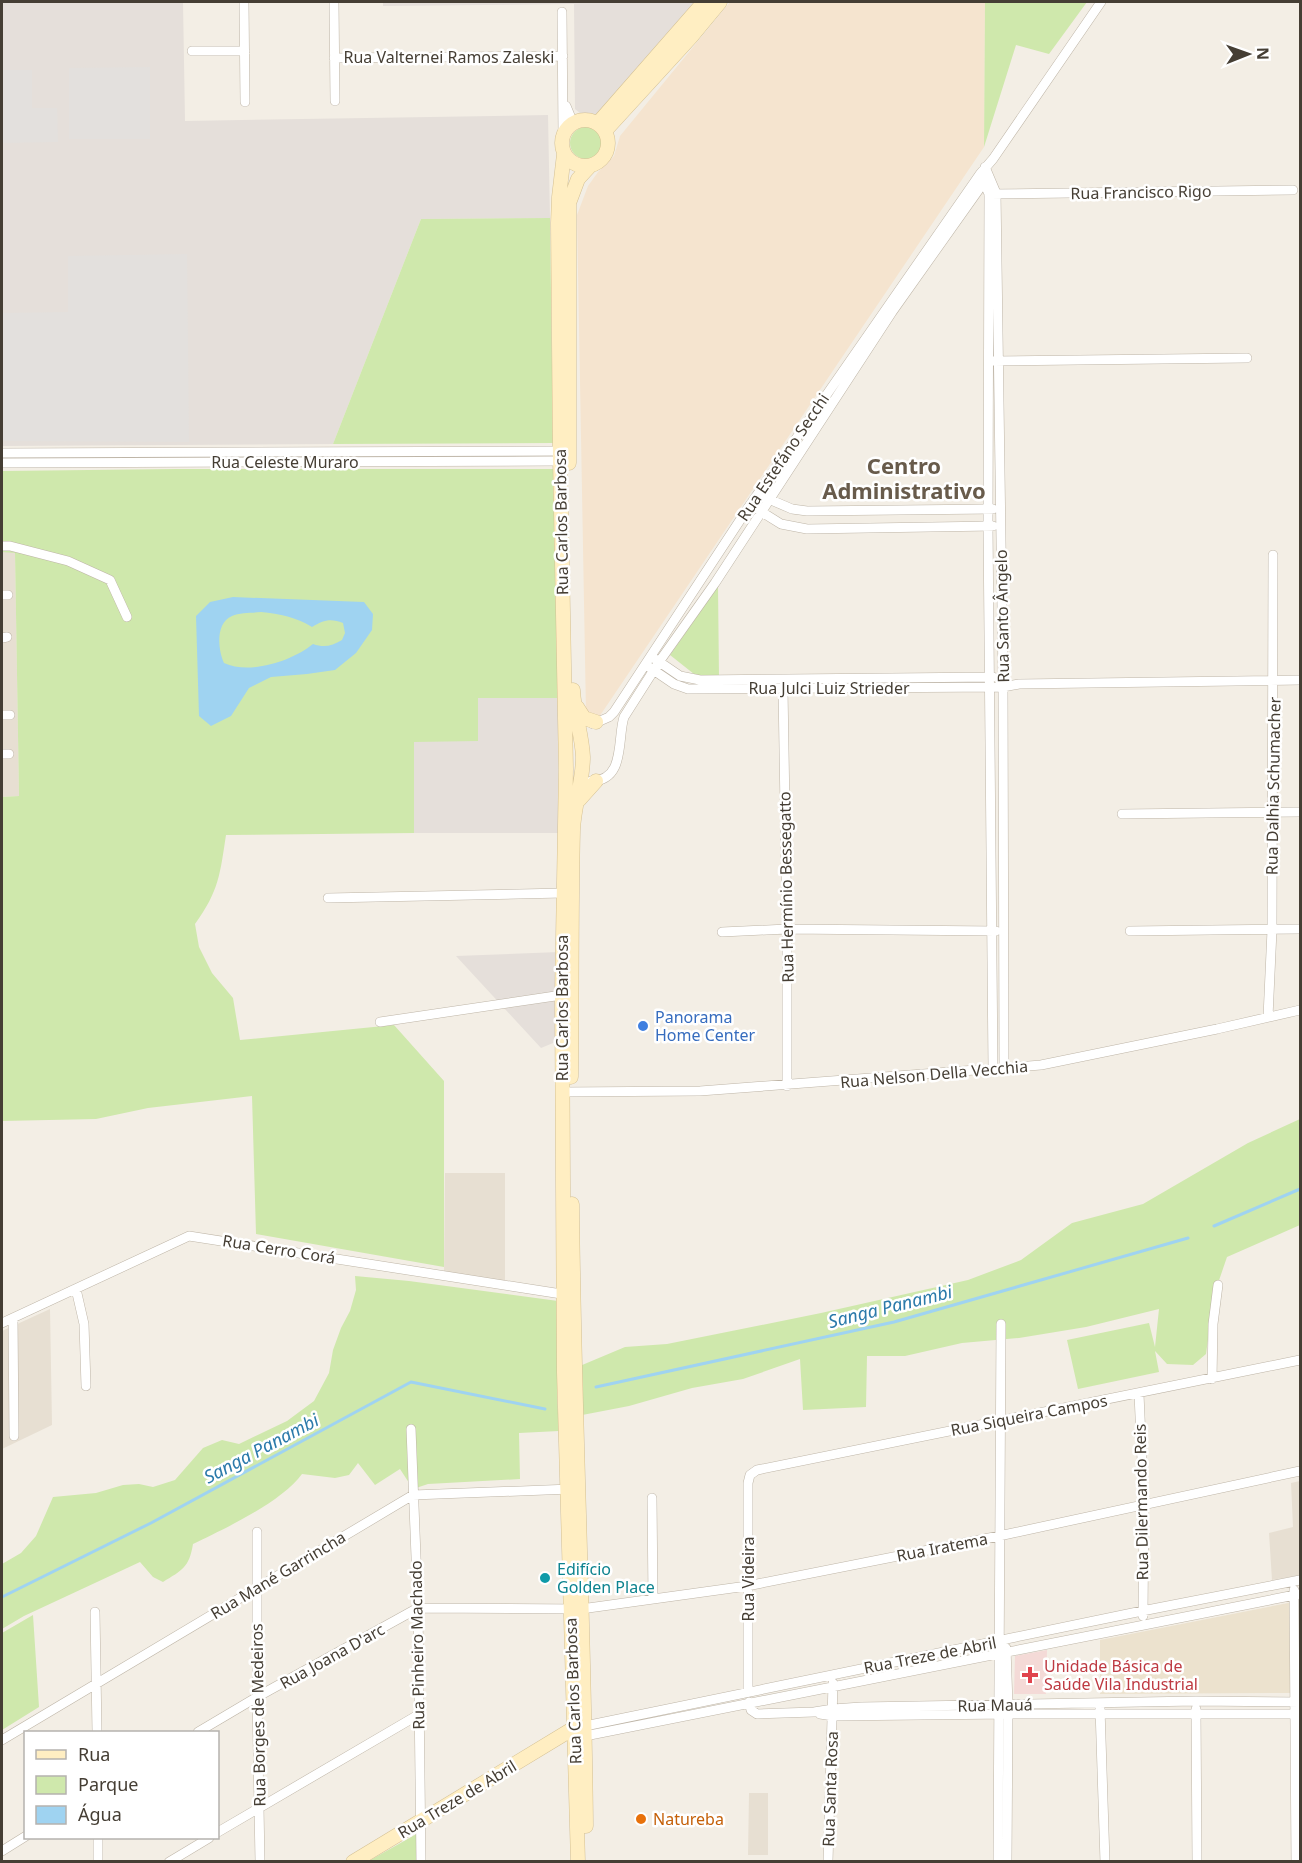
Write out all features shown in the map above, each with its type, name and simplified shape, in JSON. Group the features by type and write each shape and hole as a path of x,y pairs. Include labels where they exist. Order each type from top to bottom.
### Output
{"street":[{"path":"244,2 245,102"},
{"path":"334,2 335,100"},
{"path":"686,32 704,2"},
{"path":"563,135 573,123 581,120 590,120 601,127 686,32 720,2"},
{"path":"576,804 596,781 608,775 615,766 621,746 621,725 624,717 659,662 715,583 867,342 1101,2"},
{"name":"Rua Carlos Barbosa","path":"562,12 562,141 564,154 558,223 566,601 562,995 567,1092"},
{"path":"192,51 245,51"},
{"name":"Rua Valternei Ramos Zaleski","path":"334,58 563,56"},
{"name":"Rua Carlos Barbosa","path":"563,102 573,123"},
{"name":"Rua Carlos Barbosa","path":"564,456 569,203 578,179 607,153 608,138 601,127"},
{"path":"564,154 575,164 590,166"},
{"name":"Rua Santo Ângelo","path":"984,174 992,194 993,361 988,526 993,1069"},
{"name":"Rua Francisco Rigo","path":"992,194 1293,190"},
{"name":"Rua Estefáno Secchi","path":"565,743 579,728 609,717 614,712 750,505 867,342"},
{"path":"993,361 1248,358"},
{"name":"Rua Santo Ângelo","path":"993,361 1002,526 1004,1068"},
{"name":"Rua Celeste Muraro","path":"2,453 564,456"},
{"name":"Rua Celeste Muraro","path":"2,463 564,456"},
{"path":"758,494 792,510 807,511 1001,509"},
{"path":"750,505 781,524 807,529 1002,526"},
{"path":"2,546 68,561 110,580 127,617"},
{"name":"Rua Dalhia Schumacher","path":"1268,1017 1272,930 1273,555"},
{"name":"Rua Carlos Barbosa","path":"566,601 573,700 582,750 581,781 573,826 567,1092 568,1295 578,1862"},
{"name":"Rua Julci Luiz Strieder","path":"648,660 659,662 680,676 700,680 1019,684 1300,680"},
{"name":"Rua Julci Luiz Strieder","path":"648,660 654,671 674,684 688,689 783,689 989,682"},
{"name":"Rua Hermínio Bessegatto","path":"783,689 788,929 787,1086"},
{"path":"573,700 584,718 596,722"},
{"path":"566,769 581,781 596,781"},
{"path":"1122,814 1300,812"},
{"path":"328,898 563,893"},
{"path":"722,932 788,929 1003,931"},
{"path":"1130,931 1300,929"},
{"path":"380,1022 562,995"},
{"name":"Rua Nelson Della Vecchia","path":"567,1092 700,1091 1041,1065 1300,1010"},
{"name":"Rua Cerro Corá","path":"2,1323 189,1236 568,1295"},
{"path":"1212,1379 1213,1324 1218,1285"},
{"path":"76,1289 84,1324 86,1386"},
{"path":"13,1318 14,1436"},
{"path":"1001,1324 1000,1626 1007,1862"},
{"name":"Rua Siqueira Campos","path":"757,1470 1300,1360"},
{"name":"Rua Dilermando Reis","path":"1139,1394 1144,1505 1142,1611 1144,1625"},
{"name":"Rua Pinheiro Machado","path":"411,1429 418,1608 421,1862"},
{"name":"Rua Videira","path":"748,1692 748,1483 750,1475 757,1470"},
{"name":"Rua Iratema","path":"575,1609 747,1586 999,1536 1300,1471"},
{"name":"Rua Mané Garrincha","path":"2,1740 413,1495 572,1489"},
{"path":"652,1498 653,1599"},
{"name":"Rua Borges de Medeiros","path":"257,1533 256,1697 260,1862"},
{"path":"1296,1862 1297,1581"},
{"name":"Rua Treze de Abril","path":"353,1862 420,1820 576,1733 748,1692 1297,1581"},
{"name":"Rua Treze de Abril","path":"576,1733 833,1687 1298,1595"},
{"name":"Rua Joana D'arc","path":"200,1731 256,1697 418,1608 575,1609"},
{"path":"95,1612 97,1731"},
{"name":"Rua Santa Rosa","path":"828,1862 832,1675"},
{"path":"1196,1701 1197,1862"},
{"name":"Rua Mauá","path":"749,1702 751,1710 757,1714 1003,1710 1099,1703 1298,1702"},
{"path":"1099,1703 1106,1862"},
{"path":"1003,1710 1100,1714 1298,1714"},
{"path":"998,1862 1003,1710"},
{"path":"219,1831 418,1715"},
{"name":"Rua Carlos Barbosa","path":"576,1733 586,1862"},
{"path":"2,1851 24,1837"},
{"path":"98,1839 98,1862"},
{"path":"169,1862 207,1839"}],"shaded area":[{"path":"2,2 183,2 185,121 548,115 550,218 421,219 333,444 2,446"},
{"path":"383,2 699,2 601,112 593,115 581,114 575,109 574,4 383,6"},
{"path":"730,2 985,2 984,147 597,720 586,713 577,215 588,186 614,156 620,136"},
{"path":"150,67 150,139 69,139 69,68"},
{"path":"2,70 32,70 32,108 57,108 58,142 2,143"},
{"path":"187,254 189,442 2,441 2,313 68,312 68,256"},
{"path":"2,552 15,552 19,796 2,797"},
{"path":"478,698 558,698 558,833 414,833 413,741 478,741"},
{"path":"559,952 558,1041 541,1048 456,956"},
{"path":"445,1173 505,1173 505,1284 444,1275"},
{"path":"50,1309 52,1425 2,1449 2,1331"},
{"path":"1300,1481 1300,1575 1272,1580 1269,1533 1293,1527 1291,1483"},
{"path":"1293,1602 1294,1693 1100,1694 1100,1640"},
{"name":"Unidade Básica de Saúde Vila Industrial","path":"1047,1650 1046,1694 1014,1694 1015,1656"},
{"path":"749,1793 768,1793 768,1855 748,1855"}],"green space":[{"path":"985,2 1087,2 1049,54 1016,45 984,147"},
{"path":"586,127 597,132 602,143 597,154 586,159 575,154 570,143 575,132"},
{"path":"550,218 553,443 333,444 421,219"},
{"path":"556,469 558,698 478,698 478,741 414,742 414,833 226,835 214,892 195,924 199,947 212,973 233,998 240,1040 394,1025 444,1081 444,1267 256,1234 252,1096 148,1108 96,1119 2,1121 2,797 19,796 15,553 2,552 2,471"},
{"path":"718,586 719,678 699,678 670,655"},
{"path":"1300,1119 1300,1225 1227,1257 1214,1295 1206,1354 1193,1365 1167,1364 1155,1351 1159,1372 1078,1389 1067,1340 1149,1323 1155,1347 1159,1309 1086,1327 1019,1338 962,1343 905,1356 867,1356 866,1407 803,1410 800,1359 743,1379 692,1388 629,1406 577,1416 575,1368 625,1347 667,1344 968,1280 1021,1260 1072,1223 1143,1204 1248,1143"},
{"path":"355,1276 558,1301 559,1431 519,1433 520,1479 428,1484 413,1489 400,1469 375,1485 358,1463 349,1475 335,1478 302,1474 281,1495 267,1504 236,1523 193,1544 184,1568 163,1582 153,1577 140,1562 24,1616 2,1629 2,1564 21,1553 36,1536 53,1497 96,1493 123,1485 139,1484 153,1487 175,1480 203,1448 222,1440 239,1444 287,1421 314,1401 329,1373 333,1350 350,1311 356,1290"},
{"path":"33,1615 39,1707 2,1730 2,1633"},
{"path":"420,1832 419,1861 367,1862"}],"water":[{"path":"233,597 364,602 373,614 372,630 356,653 335,670 271,677 249,688 231,716 211,726 199,716 196,616 210,602","holes":["261,612 294,618 312,627 327,620 339,621 343,623 345,633 342,640 335,644 328,646 313,644 294,656 258,667 234,666 224,663 219,637 223,624 232,616"]}],"waterway":[{"name":"Sanga Panambi","path":"1214,1226 1300,1189"},
{"name":"Sanga Panambi","path":"596,1387 894,1322 1188,1238"},
{"name":"Sanga Panambi","path":"2,1597 151,1523 411,1382 545,1409"}],"place":[{"name":"Panorama Home Center","path":"643,1026"},
{"name":"Edifício Golden Place","path":"545,1578"},
{"name":"Unidade Básica de Saúde Vila Industrial","path":"1030,1675"},
{"name":"Natureba","path":"641,1819"}],"district":[{"name":"Centro Administrativo","path":"904,478"}]}
